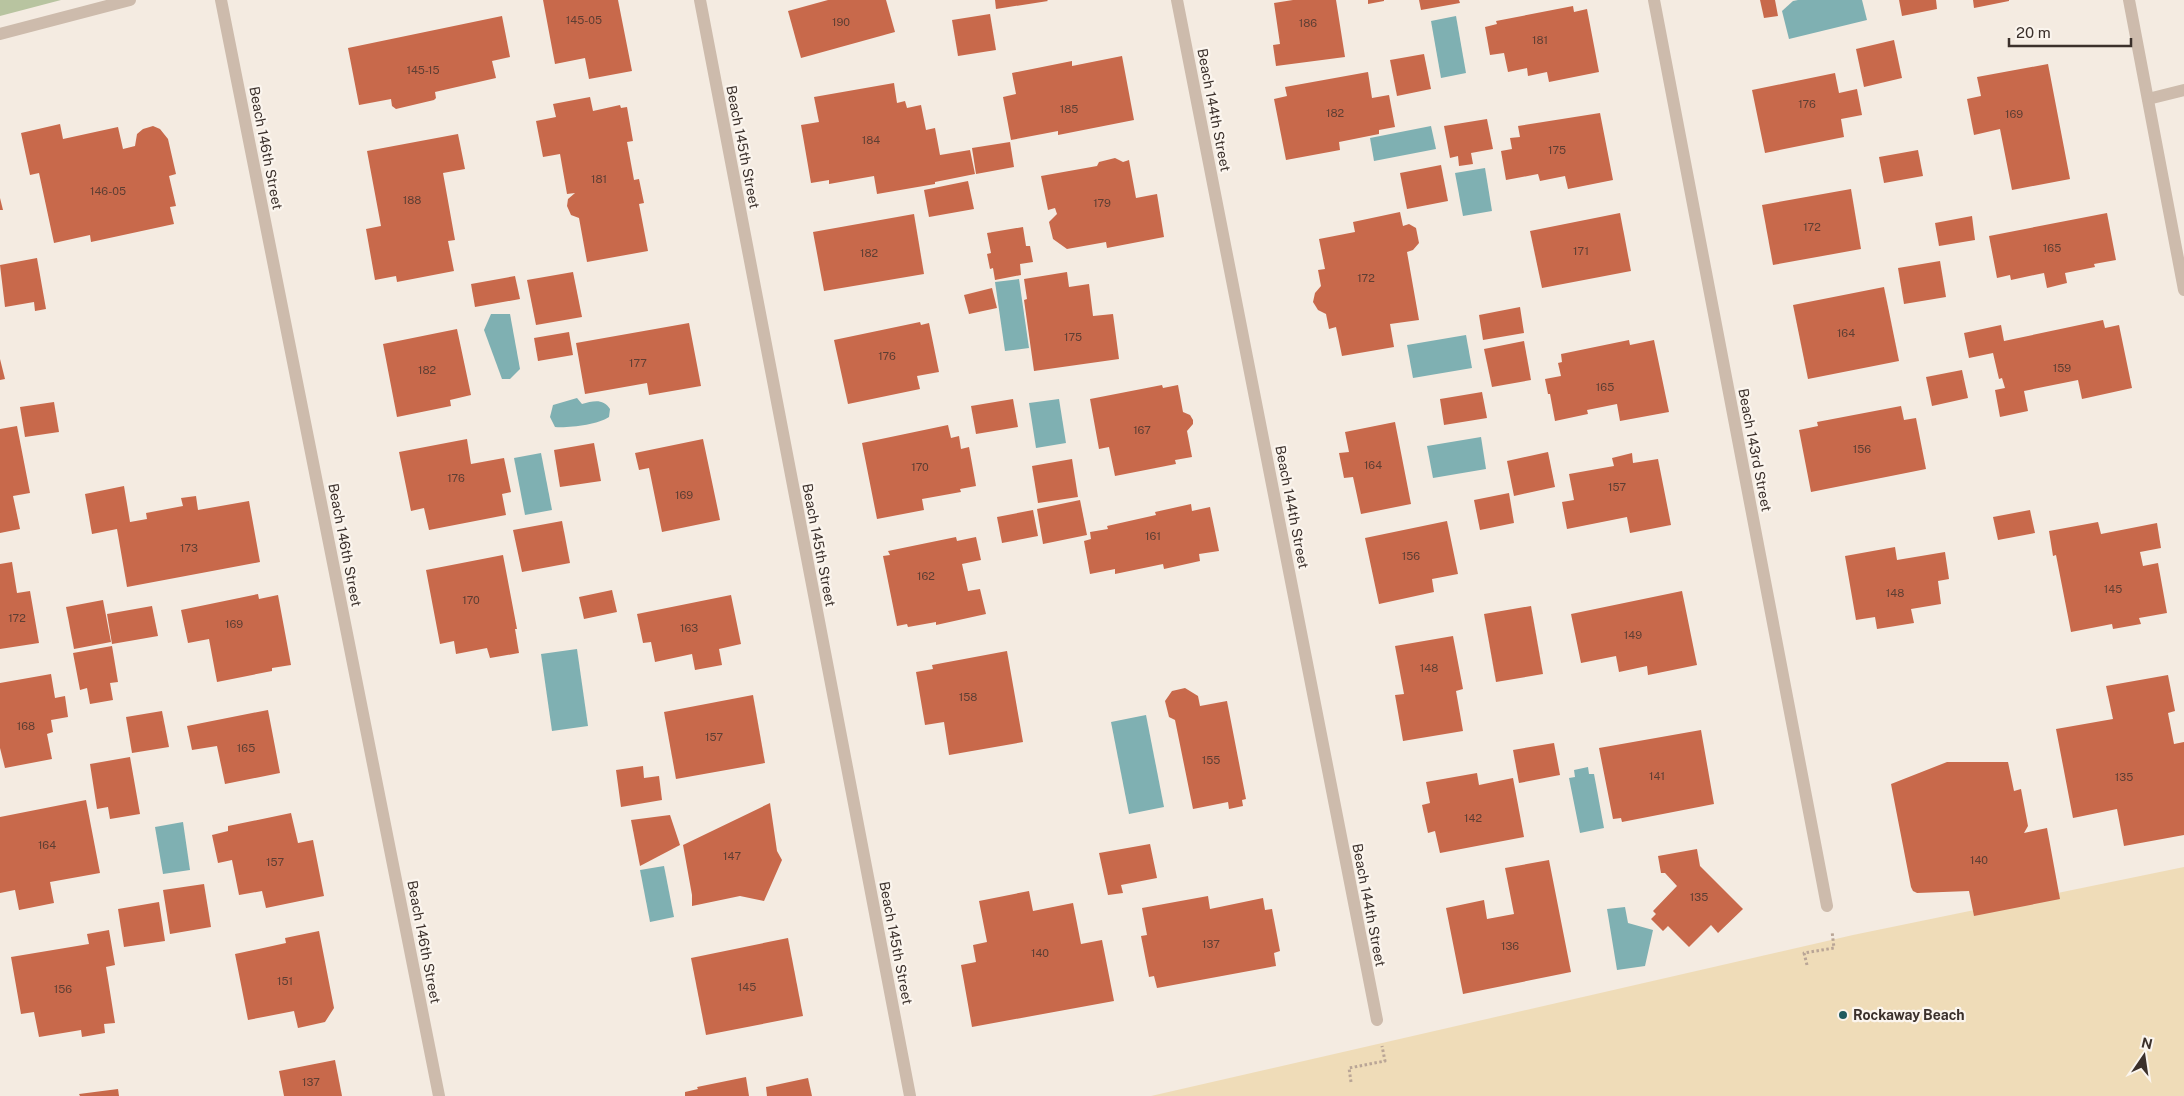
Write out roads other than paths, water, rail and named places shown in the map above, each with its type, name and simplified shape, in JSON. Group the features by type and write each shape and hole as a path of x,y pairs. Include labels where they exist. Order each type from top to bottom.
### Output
{"street":[{"path":"0,34 130,0"},
{"name":"Beach 146th Street","path":"221,0 439,1096"},
{"name":"Beach 145th Street","path":"700,0 910,1096"},
{"name":"Beach 144th Street","path":"1177,0 1377,1020"},
{"name":"Beach 143rd Street","path":"1654,0 1827,906"},
{"path":"2129,0 2184,290"},
{"path":"2148,99 2184,90"}],"water":[{"path":"1862,0 1867,20 1789,39 1782,11 1793,1"},
{"path":"1456,16 1466,73 1441,78 1431,21"},
{"path":"1431,126 1436,149 1374,161 1370,138"},
{"path":"1485,168 1492,211 1463,216 1455,173"},
{"path":"1019,279 1029,348 1005,351 995,282"},
{"path":"491,314 510,314 520,369 510,379 502,379 484,330"},
{"path":"1466,335 1472,368 1413,378 1407,345"},
{"path":"577,398 582,404 594,401 604,403 610,409 609,417 583,425 555,427 550,417 553,405"},
{"path":"1059,399 1066,443 1036,448 1029,403"},
{"path":"1481,437 1486,469 1433,478 1427,446"},
{"path":"541,453 552,510 525,515 514,458"},
{"path":"577,649 588,726 552,731 541,654"},
{"path":"1146,715 1164,807 1129,814 1111,722"},
{"path":"1588,767 1589,774 1594,774 1604,828 1580,833 1569,778 1575,777 1574,770"},
{"path":"183,822 190,870 163,874 155,827"},
{"path":"664,866 674,917 650,922 640,870"},
{"path":"1625,907 1628,923 1653,930 1645,966 1617,970 1607,909"}],"place":[{"name":"Rockaway Beach","path":"1843,1015"}]}
